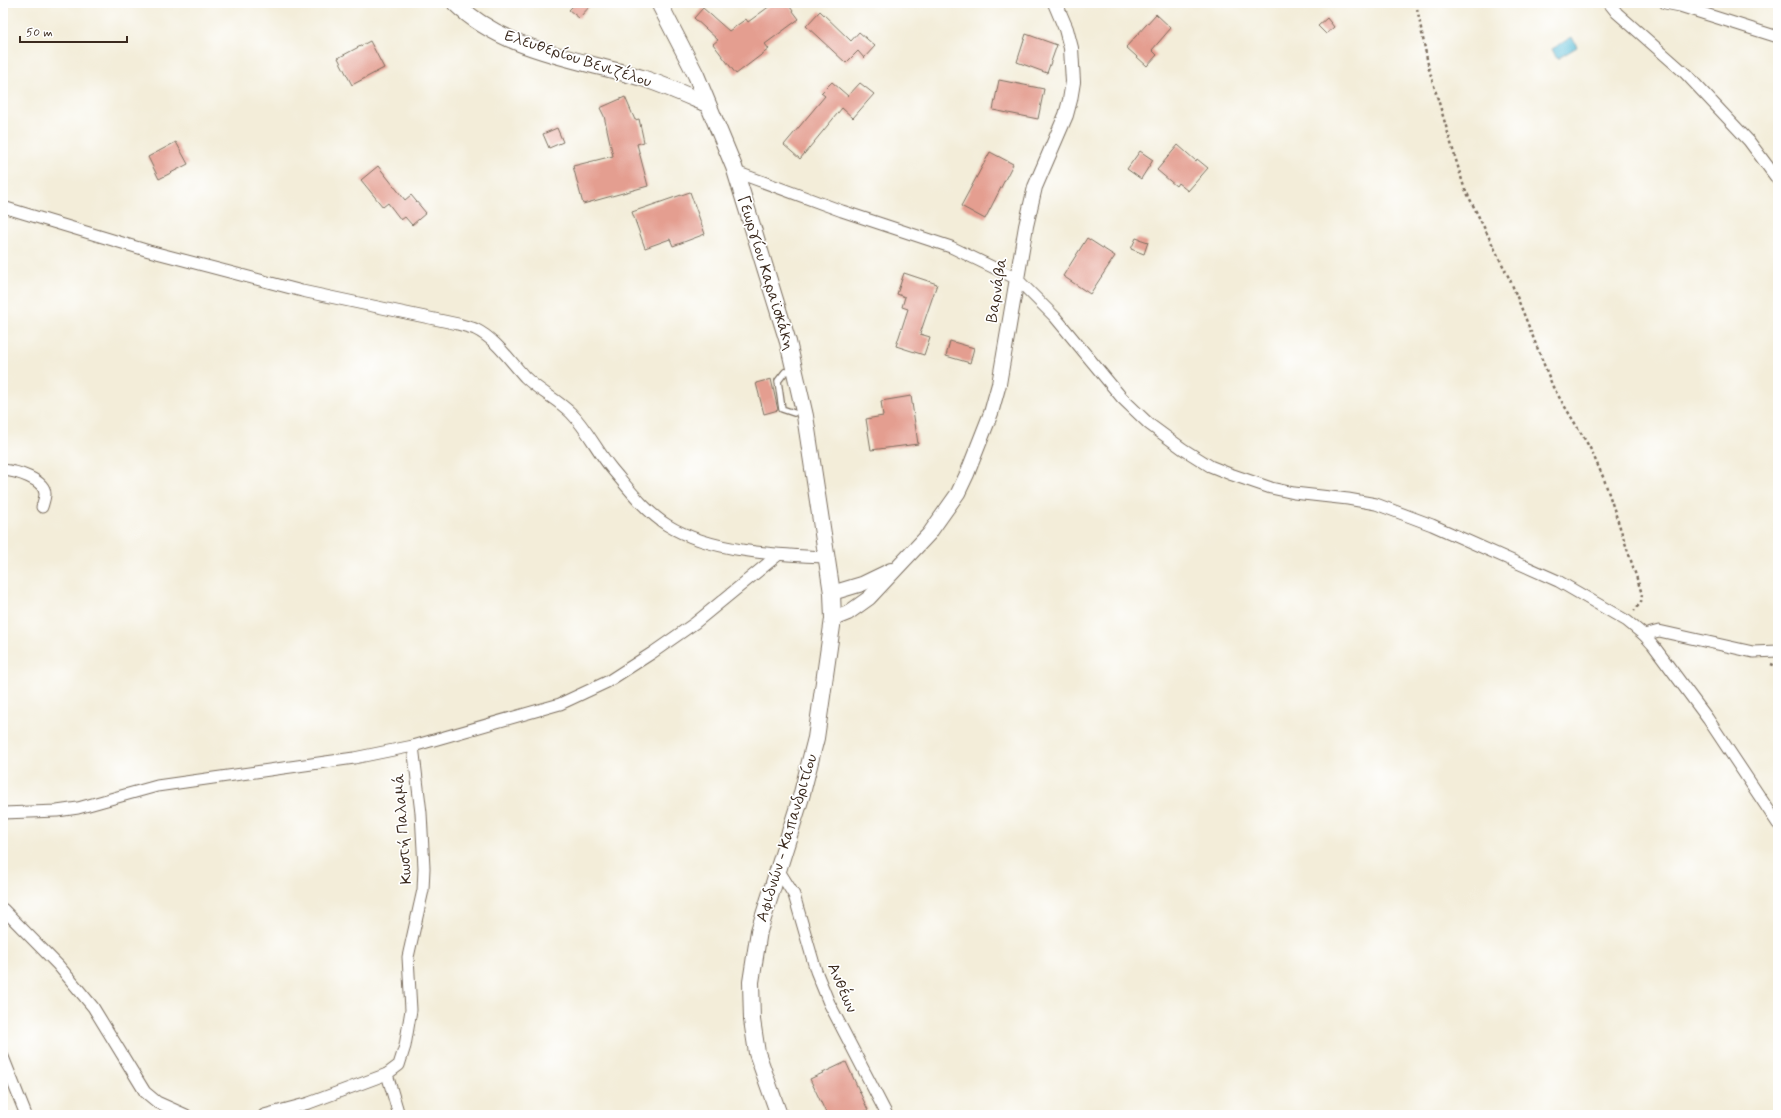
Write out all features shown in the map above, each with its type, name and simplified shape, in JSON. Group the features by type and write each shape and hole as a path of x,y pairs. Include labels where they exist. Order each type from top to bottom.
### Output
{"main road":[{"name":"Ελευθερίου Βενιζέλου","path":"455,3 465,13 482,25 525,45 643,78 707,104"},
{"name":"Γεωργίου Καραϊσκάκη","path":"659,3 696,75 736,172 788,342 806,416 826,557"},
{"name":"Αφιδνών - Καπανδριτίου","path":"779,1115 757,1053 752,1020 751,982 758,931 779,870 801,797 816,738 833,620 832,593 826,557"}],"street":[{"name":"Βαρνάβα","path":"833,620 848,614 869,598 929,534 958,493 991,412 999,384 1026,226 1035,187 1066,114 1073,82 1071,48 1066,29 1055,3"},
{"path":"1609,3 1617,13 1686,74 1749,141 1778,180"},
{"path":"1665,3 1680,6 1778,37"},
{"path":"736,172 842,211 951,248 1017,278 1055,317 1122,398 1149,424 1182,449 1210,466 1271,488 1294,493 1348,499 1376,504 1390,509 1432,525 1558,580 1627,621 1644,635 1708,719 1778,824"},
{"path":"3,207 149,251 302,291 476,329 492,340 526,378 570,412 601,456 638,500 668,525 698,539 732,548 778,555 826,557"},
{"path":"3,470 22,474 40,484 44,488 46,495 42,507"},
{"path":"3,813 57,811 78,808 157,786 354,758 413,746 560,704 607,682 652,653 695,623 778,555"},
{"name":"Βαρνάβα","path":"832,593 862,584 900,565"},
{"path":"1644,635 1659,631 1752,652 1778,651"},
{"name":"Κωστή Παλαμά","path":"387,1074 399,1065 405,1046 411,1010 408,957 423,890 424,868 421,813 413,746"},
{"name":"Ανθέων","path":"779,870 794,895 816,971 829,1003 888,1115"},
{"path":"3,909 58,966 93,1007 145,1092 157,1102 186,1115"},
{"path":"3,1057 26,1115"},
{"path":"264,1115 309,1104 387,1074 399,1115"}],"lane":[{"path":"785,372 778,381 782,409 794,413"}],"path":[{"path":"1416,3 1429,69 1464,187 1511,282 1553,387 1590,448 1606,487 1642,594 1642,602 1627,621"}],"water":[{"path":"1572,37 1577,47 1557,59 1552,49"}],"building":[{"path":"576,3 593,3 579,18 569,10"},
{"path":"774,3 787,3 799,19 765,44 769,49 736,74 713,44 718,40 694,18 703,8 729,31 746,19 748,22"},
{"path":"820,11 851,41 859,32 875,46 864,58 858,51 846,63 806,26"},
{"path":"1156,14 1171,28 1152,50 1157,55 1147,66 1126,47"},
{"path":"1327,18 1334,27 1326,34 1318,26"},
{"path":"1026,34 1057,45 1047,73 1017,62"},
{"path":"370,41 384,68 352,85 338,58"},
{"path":"999,80 1044,89 1038,119 993,110"},
{"path":"832,82 848,96 860,83 874,94 853,118 842,108 800,159 784,145 825,96 821,93"},
{"path":"625,97 635,120 639,119 644,142 637,144 648,186 583,204 573,166 613,156 604,116 600,108"},
{"path":"557,128 563,142 549,148 543,134"},
{"path":"176,142 188,164 159,179 148,157"},
{"path":"1178,145 1196,161 1197,159 1208,168 1188,191 1178,183 1176,186 1157,170"},
{"path":"1140,151 1153,160 1141,179 1127,169"},
{"path":"990,152 1013,164 985,219 961,206"},
{"path":"378,166 405,200 411,195 426,213 412,225 405,217 401,220 388,203 383,207 361,180"},
{"path":"690,192 705,234 673,246 670,239 645,248 632,212"},
{"path":"1087,238 1115,256 1090,294 1063,276"},
{"path":"1136,238 1148,242 1144,254 1131,249"},
{"path":"904,273 937,284 920,334 930,337 924,355 896,346 908,309 902,307 905,297 897,294"},
{"path":"950,341 974,348 970,363 946,356"},
{"path":"771,379 778,410 764,414 756,383"},
{"path":"911,396 918,444 871,450 866,419 883,416 881,401"},
{"path":"846,1062 868,1110 856,1115 827,1115 810,1079"}]}
